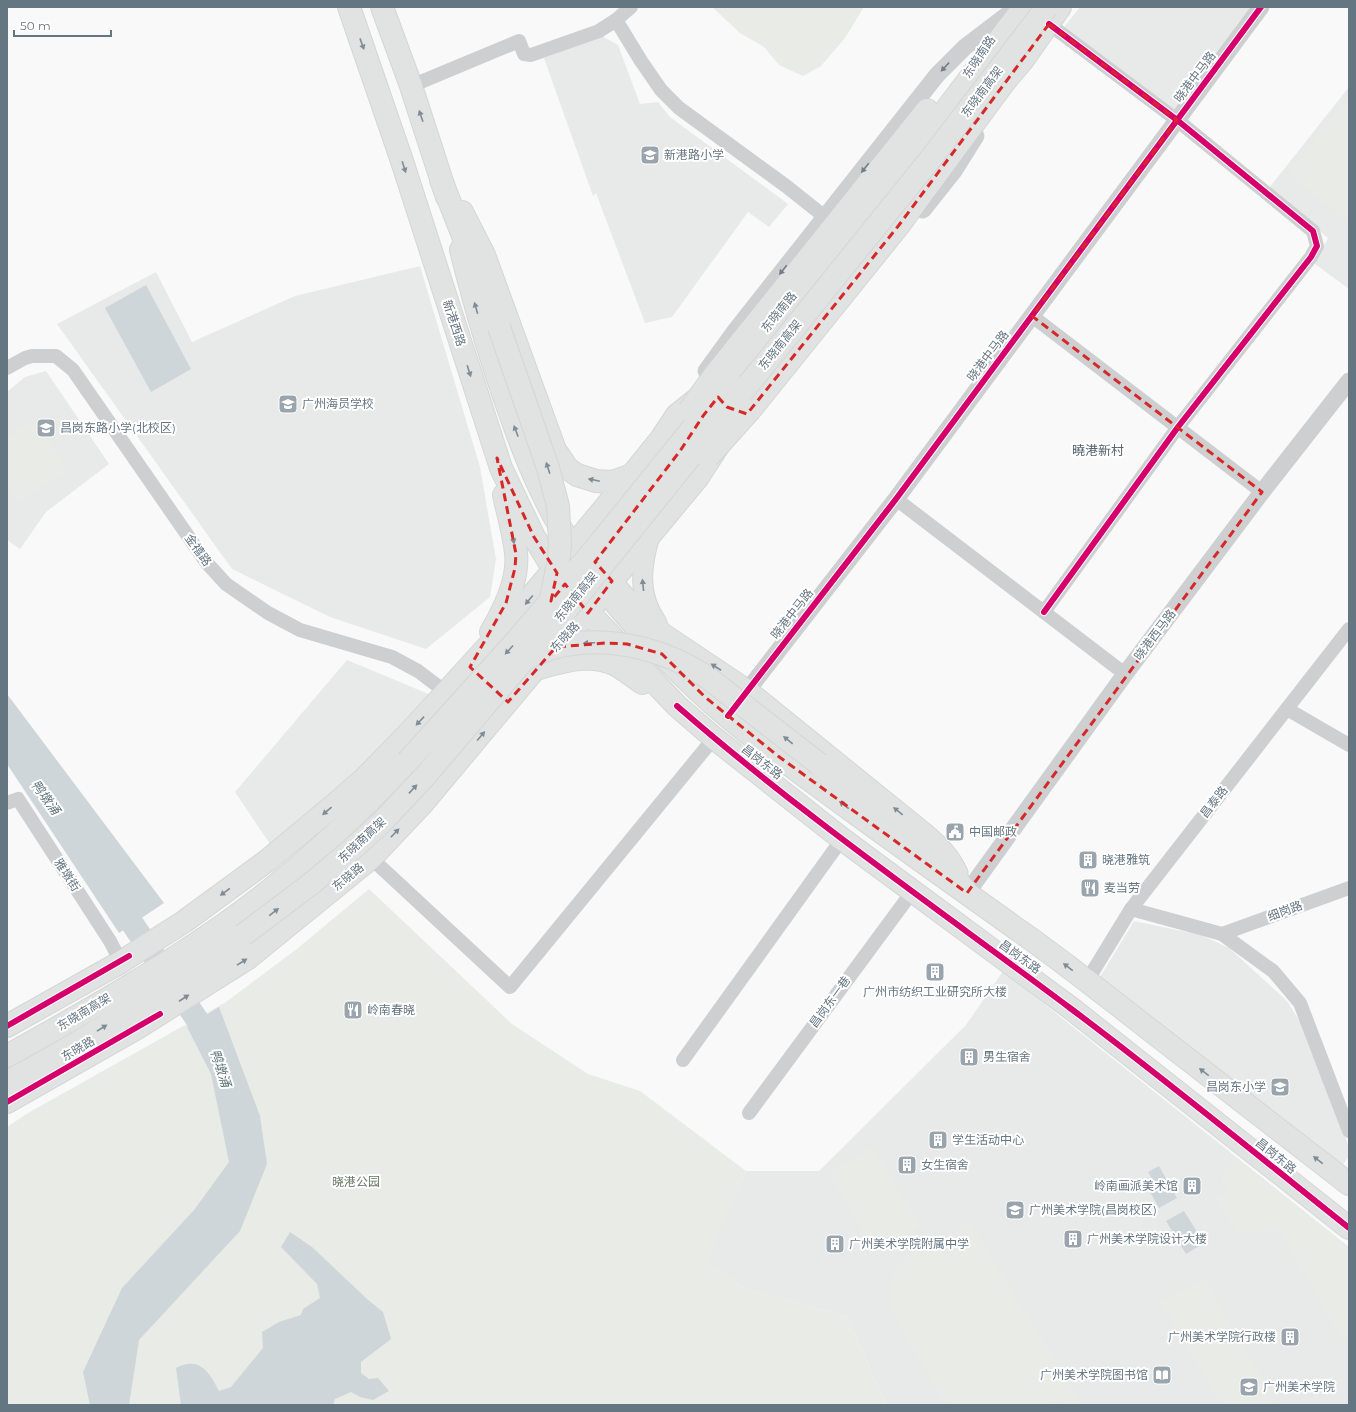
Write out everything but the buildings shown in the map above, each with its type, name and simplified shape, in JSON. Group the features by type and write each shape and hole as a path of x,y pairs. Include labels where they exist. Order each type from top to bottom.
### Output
{"main road":[{"name":"新港西路","path":"349,7 396,144 497,458 525,520 581,561 608,586"},
{"name":"新港西路","path":"382,7 411,86 441,180 475,306 496,374 527,460 548,506 581,561 591,615"},
{"path":"591,615 584,597 581,561 624,509 717,372 968,58 1015,10"},
{"name":"东晓南路","path":"581,561 680,451 731,372 959,87 1015,10"},
{"name":"东晓南高架","path":"7,1056 75,1018 219,928 311,856 354,816 407,762 518,640 920,144 1015,10"},
{"path":"10,1034 184,921 268,860 334,806 393,750 512,621 581,561 698,467 750,410 912,207 1005,82 1052,13"},
{"name":"东晓南高架","path":"7,1082 69,1048 155,1006 204,974 243,935 332,867 377,826 426,775 510,676 581,561 932,157 1052,13"},
{"path":"966,893 954,863 944,850 900,812 748,690 663,633 638,610 608,586 698,477 750,397 784,352 939,156 1005,82"},
{"path":"441,180 499,327 548,468 558,506 560,524 558,564 548,609 525,654 510,676"},
{"path":"441,180 462,211 484,256 555,450 568,468 577,475 596,481 612,482 632,475"},
{"path":"677,416 731,372"},
{"name":"东晓南路","path":"581,561 632,475 677,416"},
{"path":"470,667 506,603 515,568 516,554 497,458"},
{"path":"525,520 548,506"},
{"path":"651,534 645,554 642,573 644,592 653,618 728,716"},
{"name":"东晓路","path":"204,974 248,958 371,858 422,804 535,670 591,615 608,586"},
{"name":"昌岗东路","path":"608,586 642,633 686,679 728,716 863,819 1025,934 1349,1184"},
{"name":"昌岗东路","path":"591,615 677,706 714,738 912,892 1072,1009 1349,1228"},
{"path":"407,762 471,698 492,680 508,669 537,654 552,648 587,643 627,644 646,648 678,660 724,690 928,851 951,872 966,893"},
{"path":"535,670 581,658 600,660 616,665 677,706"},
{"path":"10,1034 127,972 226,913 285,872 354,816"},
{"name":"东晓路","path":"7,1102 155,1006"},
{"path":"7,1085 40,1065"}],"street":[{"path":"411,86 519,41 524,54 531,55 599,31 616,20 631,7"},
{"name":"晓港中马路","path":"728,716 896,498 1262,7"},
{"name":"东晓南路","path":"677,416 735,331 937,75 966,47 1015,10"},
{"path":"1044,612 1178,427 1311,257 1317,246 1313,231 1177,120 1052,13"},
{"path":"616,20 661,90 679,108 825,217"},
{"path":"698,477 758,417 954,171 988,117 1005,82"},
{"path":"1032,316 1262,492"},
{"name":"金禧路","path":"7,368 25,358 32,356 56,356 73,370 206,562 226,584 268,613 300,630 392,657 418,671 447,693"},
{"name":"晓港西马路","path":"966,893 1125,674 1262,492 1349,381"},
{"path":"716,395 723,404 740,412"},
{"path":"896,498 1125,674"},
{"name":"昌泰路","path":"1087,981 1131,909 1349,629"},
{"path":"470,667 508,702"},
{"path":"1287,709 1348,744"},
{"path":"371,858 510,987 714,738"},
{"name":"雅墩街","path":"7,803 18,799 106,935 125,959"},
{"path":"683,1060 842,839"},
{"name":"细岗路","path":"1222,934 1349,888"},
{"name":"昌岗东一巷","path":"749,1113 912,892"},
{"path":"1131,909 1222,934 1273,971 1300,1003 1349,1131"}],"highlighted area":[{"path":"1049,24 1177,120 1032,316 1262,492 967,893 778,756 705,697 662,654 627,644 606,643 556,647 508,702 470,667 506,603 515,568 516,554 497,458 534,537 557,573 551,601 565,584 588,613 612,581 595,562 680,451 703,416 718,397 727,407 747,414 899,225"}],"shaded area":[{"path":"1080,7 1262,7 1177,120 1060,32"},
{"name":"新港路小学","path":"602,36 618,45 640,104 658,102 670,117 788,204 769,227 748,212 672,317 645,323 596,193 593,196 544,58"},
{"path":"1349,87 1349,289 1315,264 1328,238 1269,188"},
{"name":"广州海员学校","path":"420,266 480,467 496,559 490,597 426,649 330,617 232,569 57,324 156,272 192,342 295,296"},
{"name":"昌岗东路小学(北校区)","path":"46,371 109,464 46,512 20,549 7,540 7,392 25,377"},
{"path":"347,660 431,695 362,772 272,847 235,792"},
{"name":"昌岗东小学","path":"1134,921 1201,935 1229,948 1287,1001 1304,1028 1349,1147 1349,1156 1340,1169 1097,982"},
{"name":"广州美术学院(昌岗校区)","path":"1003,971 1349,1247 1349,1405 886,1405 847,1316 746,1289 706,1261 746,1171 819,1171 966,1025"}],"green space":[{"path":"712,7 864,7 845,38 821,66 803,76 779,65 764,47 740,33"},
{"path":"1349,96 1349,223 1288,174"},
{"path":"34,419 68,471 18,501 7,484 7,437"},
{"name":"晓港公园","path":"369,889 512,1024 588,1074 640,1091 746,1171 707,1261 746,1289 847,1316 886,1405 7,1405 7,1127 28,1113 226,1002 298,948"},
{"path":"873,1146 921,1227 877,1254 828,1173"},
{"path":"1236,1158 1349,1248 1349,1335 1342,1338 1279,1231 1237,1232 1216,1197 1229,1194 1220,1178"},
{"path":"970,1222 1082,1405 1060,1405 1057,1400 1055,1405 946,1405 897,1322 893,1309 890,1287 897,1267 918,1247 940,1238 965,1241 957,1228"},
{"path":"1203,1278 1278,1405 1222,1405 1161,1302"}],"water":[{"path":"146,285 191,369 151,392 105,308"},
{"path":"7,694 164,903 119,933 7,764"},
{"path":"219,1007 260,1116 267,1164 240,1231 139,1340 129,1405 90,1405 83,1372 122,1288 194,1210 229,1162 211,1074 187,1027"},
{"path":"1159,1166 1177,1198 1159,1208 1144,1181 1151,1177 1148,1172"},
{"path":"1184,1211 1204,1243 1186,1254 1166,1221"},
{"path":"290,1232 312,1247 367,1299 383,1312 391,1339 361,1362 361,1373 369,1379 378,1378 389,1391 373,1400 360,1397 351,1392 335,1399 333,1405 181,1405 176,1368 191,1364 198,1365 207,1372 219,1391 231,1387 263,1348 262,1332 279,1322 301,1315 303,1309 320,1298 317,1284 281,1247"}],"waterway":[{"name":"鸭墩涌","path":"115,898 215,1046"}],"cycle path":[{"path":"728,716 896,499 1261,7"},
{"path":"1044,612 1178,427 1311,257 1317,246 1313,231 1177,120 1049,24"},
{"path":"677,706 724,746 821,823 1176,1089 1349,1228"},
{"path":"7,1026 129,956"},
{"path":"7,1102 160,1014"}],"place":[{"name":"新港路小学","path":"650,155"},
{"name":"广州海员学校","path":"288,404"},
{"name":"昌岗东路小学(北校区)","path":"46,428"},
{"name":"中国邮政","path":"955,832"},
{"name":"晓港雅筑","path":"1088,860"},
{"name":"麦当劳","path":"1090,888"},
{"name":"广州市纺织工业研究所大楼","path":"935,972"},
{"name":"岭南春晓","path":"353,1010"},
{"name":"男生宿舍","path":"969,1057"},
{"name":"昌岗东小学","path":"1280,1087"},
{"name":"学生活动中心","path":"938,1140"},
{"name":"女生宿舍","path":"907,1165"},
{"name":"岭南画派美术馆","path":"1192,1186"},
{"name":"广州美术学院(昌岗校区)","path":"1015,1210"},
{"name":"广州美术学院设计大楼","path":"1073,1239"},
{"name":"广州美术学院附属中学","path":"835,1244"},
{"name":"广州美术学院行政楼","path":"1290,1337"},
{"name":"广州美术学院图书馆","path":"1162,1375"},
{"name":"广州美术学院","path":"1249,1387"}],"district":[{"name":"曉港新村","path":"1098,450"}]}
